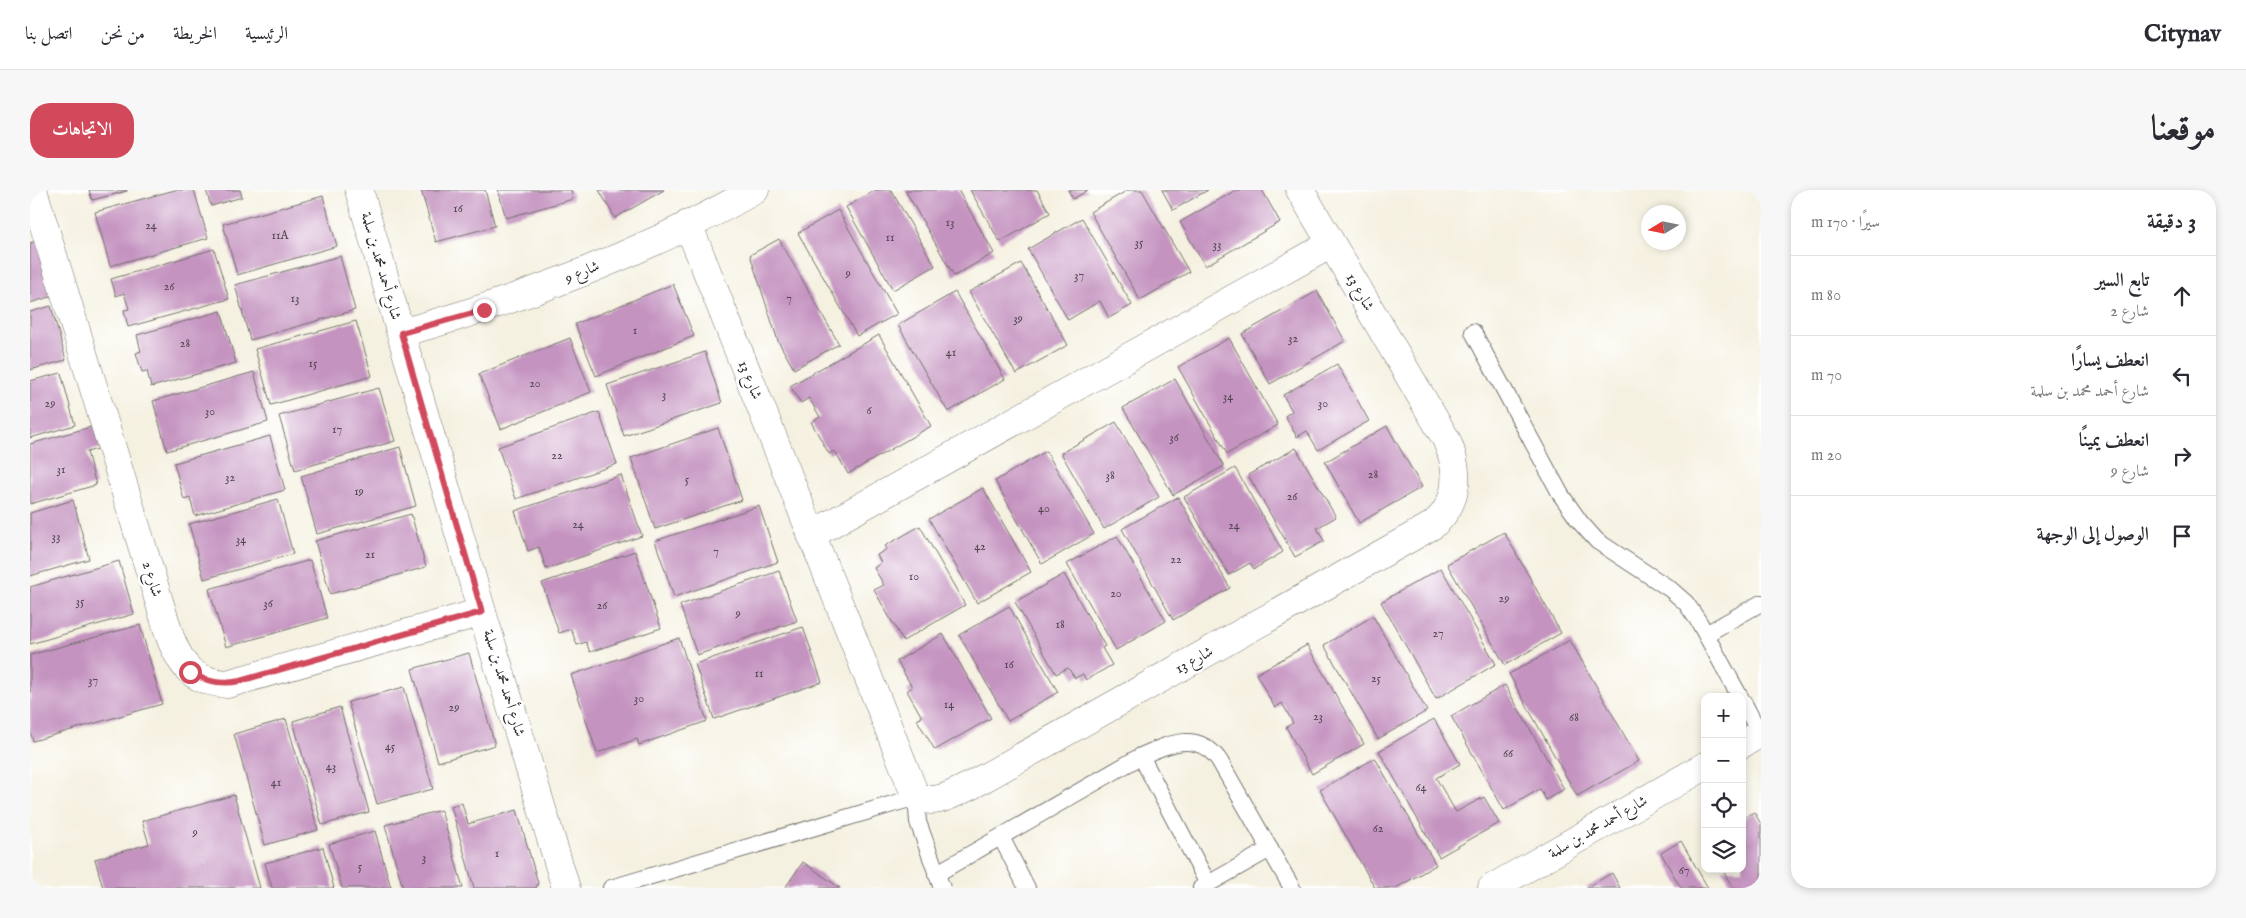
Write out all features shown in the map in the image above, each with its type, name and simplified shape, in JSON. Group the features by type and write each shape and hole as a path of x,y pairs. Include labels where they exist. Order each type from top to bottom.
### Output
{"street":[{"name":"شارع 2","path":"33,190 170,637 181,662 190,672 202,679 227,684 482,612"},
{"name":"شارع أحمد محمد بن سلمة","path":"359,190 482,612 566,888"},
{"name":"شارع 9","path":"401,333 521,297 600,265 755,190"},
{"name":"شارع 13","path":"688,224 916,797 927,801 936,800 970,786 1433,525 1443,517 1451,505 1456,486 1452,453 1446,439 1300,190"},
{"path":"811,535 1331,244"},
{"path":"1746,742 1761,734"},
{"name":"شارع أحمد محمد بن سلمة","path":"1496,887 1701,768"}],"lane":[{"path":"1473,332 1561,495 1580,522 1597,541 1670,589 1686,604 1706,634 1738,693"},
{"path":"1706,634 1761,603"},
{"path":"1746,707 1761,734"},
{"path":"611,888 916,797 918,822 939,881 1001,837 1142,756 1182,742 1194,742 1212,750 1292,888"},
{"path":"1142,756 1204,886 1270,850"},
{"path":"1001,837 1027,888"}],"building":[{"path":"89,190 127,190 127,191 92,200"},
{"path":"175,190 194,190 208,238 110,266 95,212"},
{"path":"206,190 240,190 242,197 211,206"},
{"path":"421,190 485,190 495,226 436,242"},
{"path":"498,190 571,190 573,199 506,218"},
{"path":"599,190 664,190 615,218"},
{"path":"876,190 891,190 935,266 893,290 846,207"},
{"path":"905,190 958,190 994,253 954,276"},
{"path":"970,190 1037,190 1050,213 1000,242"},
{"path":"1068,190 1088,190 1073,199"},
{"path":"1128,190 1142,190 1189,272 1140,300 1090,212"},
{"path":"1162,190 1208,190 1173,210"},
{"path":"1236,190 1262,190 1280,222 1205,266 1180,222"},
{"path":"323,196 337,246 237,275 223,224"},
{"path":"838,210 897,314 857,336 798,233"},
{"path":"1082,218 1132,305 1109,318 1100,301 1068,320 1028,249"},
{"path":"779,239 839,344 794,369 778,341 750,255"},
{"path":"37,241 53,296 30,303 30,243"},
{"path":"214,249 229,299 128,327 124,310 129,309 124,293 116,296 111,279"},
{"path":"340,256 355,310 250,340 235,285"},
{"path":"1021,263 1068,345 1016,374 969,292"},
{"path":"673,284 694,336 596,376 575,324"},
{"path":"1317,291 1345,341 1270,384 1242,334"},
{"path":"955,292 1005,379 948,412 898,325"},
{"path":"51,306 66,360 30,370 30,312"},
{"path":"221,311 236,363 151,387 147,371 142,372 136,353 141,351 137,335"},
{"path":"356,321 372,376 271,405 255,349"},
{"path":"879,335 931,426 848,474 835,451 829,454 811,422 820,417 809,398 801,403 790,386"},
{"path":"570,338 591,392 501,429 479,374"},
{"path":"1229,338 1278,425 1227,454 1178,367"},
{"path":"705,352 722,403 624,436 607,385"},
{"path":"1337,364 1369,421 1318,450 1307,431 1297,437 1285,416 1292,411 1283,395"},
{"path":"254,372 268,422 167,451 153,401"},
{"path":"61,373 75,425 30,438 30,381"},
{"path":"1175,379 1224,466 1173,495 1123,408"},
{"path":"379,388 395,441 295,470 279,416"},
{"path":"599,412 617,464 516,499 498,447"},
{"path":"1116,422 1159,497 1104,529 1061,453"},
{"path":"98,425 104,447 87,452 96,485 30,504 30,444"},
{"path":"1387,426 1422,487 1359,523 1325,462"},
{"path":"718,428 742,500 655,529 631,458"},
{"path":"270,436 285,490 195,516 190,498 184,500 174,463"},
{"path":"400,447 416,506 317,534 301,476"},
{"path":"1296,448 1336,517 1317,528 1324,541 1295,557 1248,475"},
{"path":"1046,451 1094,534 1042,564 995,481"},
{"path":"1235,468 1283,552 1254,569 1250,563 1229,575 1184,497"},
{"path":"621,475 642,536 546,569 539,547 528,551 515,511"},
{"path":"983,488 1031,572 977,603 929,519"},
{"path":"1178,497 1230,588 1173,620 1122,529"},
{"path":"278,499 293,554 204,579 189,524"},
{"path":"73,500 89,559 30,576 30,513"},
{"path":"759,506 778,562 674,597 655,541"},
{"path":"411,514 426,567 330,594 315,541"},
{"path":"920,526 965,605 903,641 874,590 884,585 874,568 881,563 877,555 887,549 885,546"},
{"path":"1504,532 1561,633 1505,665 1447,564"},
{"path":"1117,536 1166,621 1116,650 1067,564"},
{"path":"635,551 661,628 590,652 586,642 577,645 571,629 559,633 542,583"},
{"path":"310,560 327,618 226,647 209,589"},
{"path":"119,561 134,614 30,644 30,587"},
{"path":"1441,568 1496,664 1436,699 1381,602"},
{"path":"779,571 797,621 697,655 680,605"},
{"path":"1064,574 1105,646 1102,648 1112,665 1086,680 1083,674 1075,678 1068,668 1056,674 1015,602"},
{"path":"1009,606 1058,692 1008,721 959,635"},
{"path":"1373,616 1427,711 1378,739 1324,645"},
{"path":"140,625 162,704 33,741 30,731 30,655"},
{"path":"803,627 822,682 714,719 695,664"},
{"path":"943,634 991,718 935,750 917,720 922,717 907,691 912,687 897,661"},
{"path":"679,638 707,721 639,745 637,739 597,753 571,675"},
{"path":"1570,640 1639,761 1577,796 1509,674"},
{"path":"1307,645 1364,744 1312,774 1286,727 1293,723 1282,703 1275,708 1256,674"},
{"path":"469,653 495,745 438,762 412,669"},
{"path":"1505,685 1564,789 1546,800 1540,789 1504,810 1451,716"},
{"path":"404,687 433,789 377,804 348,702"},
{"path":"340,707 369,812 322,825 293,721"},
{"path":"286,719 318,830 265,845 234,734"},
{"path":"1434,719 1460,764 1436,778 1456,812 1484,797 1499,823 1439,857 1379,751"},
{"path":"1375,758 1436,865 1396,888 1375,888 1320,790"},
{"path":"234,795 260,888 103,888 95,859 149,844 142,821"},
{"path":"462,803 468,824 517,810 538,883 536,888 474,888 451,806"},
{"path":"441,810 463,888 403,888 385,825"},
{"path":"1754,812 1761,824 1761,888 1733,888 1724,873 1746,873 1746,817"},
{"path":"375,831 391,888 342,888 329,844"},
{"path":"1681,841 1708,888 1681,888 1661,853"},
{"path":"323,847 334,888 272,888 265,863"},
{"path":"803,862 840,888 785,888"},
{"path":"1612,873 1620,888 1586,888"}],"route":[{"path":"190,672 202,679 227,684 482,612 401,333 484,310"}]}
